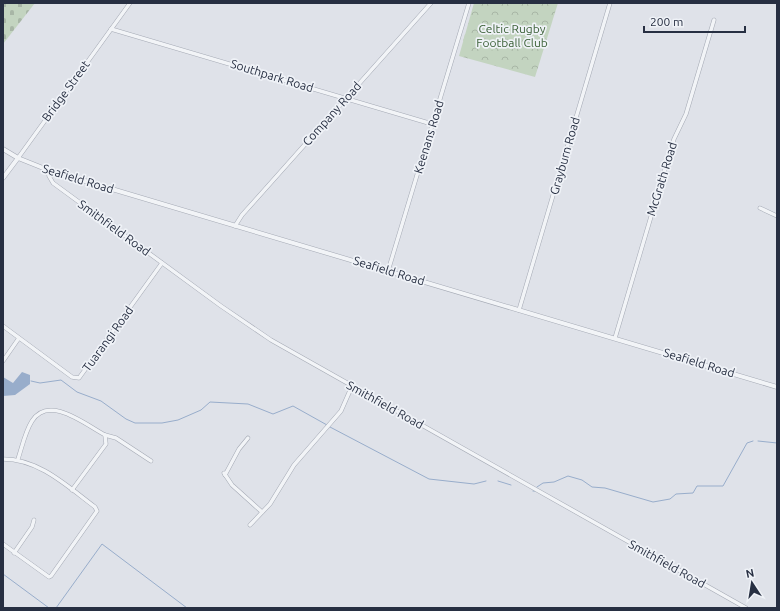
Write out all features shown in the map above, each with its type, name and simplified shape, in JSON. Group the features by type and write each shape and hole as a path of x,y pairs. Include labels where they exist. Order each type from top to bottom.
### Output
{"street":[{"name":"Bridge Street","path":"3,178 130,3"},
{"name":"Company Road","path":"235,226 242,215 431,3"},
{"name":"Keenans Road","path":"388,271 469,3"},
{"name":"Grayburn Road","path":"519,310 610,3"},
{"name":"McGrath Road","path":"615,338 674,139 686,114 714,20"},
{"name":"Southpark Road","path":"111,29 432,124"},
{"name":"Seafield Road","path":"3,149 18,158 48,170 777,387"},
{"name":"Smithfield Road","path":"48,170 53,184 258,332 746,608"},
{"path":"760,208 777,216"},
{"name":"Tuarangi Road","path":"3,326 72,377 78,378 162,264"},
{"path":"3,361 19,338"},
{"path":"250,525 270,504 294,465 341,411 352,386"},
{"path":"18,459 32,420 44,411 53,410 61,411 104,435 116,438 151,461"},
{"path":"72,490 106,444 104,435"},
{"path":"248,438 239,449 225,474 232,485 262,512"},
{"path":"3,458 18,459 40,467 95,506 97,511 52,576 46,576 3,544"},
{"path":"14,553 32,527 34,520"}],"green space":[{"path":"3,3 35,3 3,44"},
{"name":"Celtic Rugby Football Club","path":"474,3 558,3 535,77 459,56"},
{"path":"465,34 496,43 494,51 463,41"}],"water":[{"path":"22,372 30,375 30,384 15,395 3,396 3,377 13,383"}],"waterway":[{"path":"31,381 40,383 61,380 77,392 101,401 126,419 135,423 162,423 178,420 201,410 210,402 248,404 273,414 293,406 327,425"},
{"path":"330,427 429,479 474,484 486,481"},
{"path":"537,487 543,483 554,482 568,476 582,480 592,487 605,488 653,502 670,499 676,494 693,493 697,486 723,486 747,443 753,441"},
{"path":"758,441 777,443"},
{"path":"498,481 511,485"},
{"path":"56,608 102,544 187,608"},
{"path":"3,574 49,608"}]}
